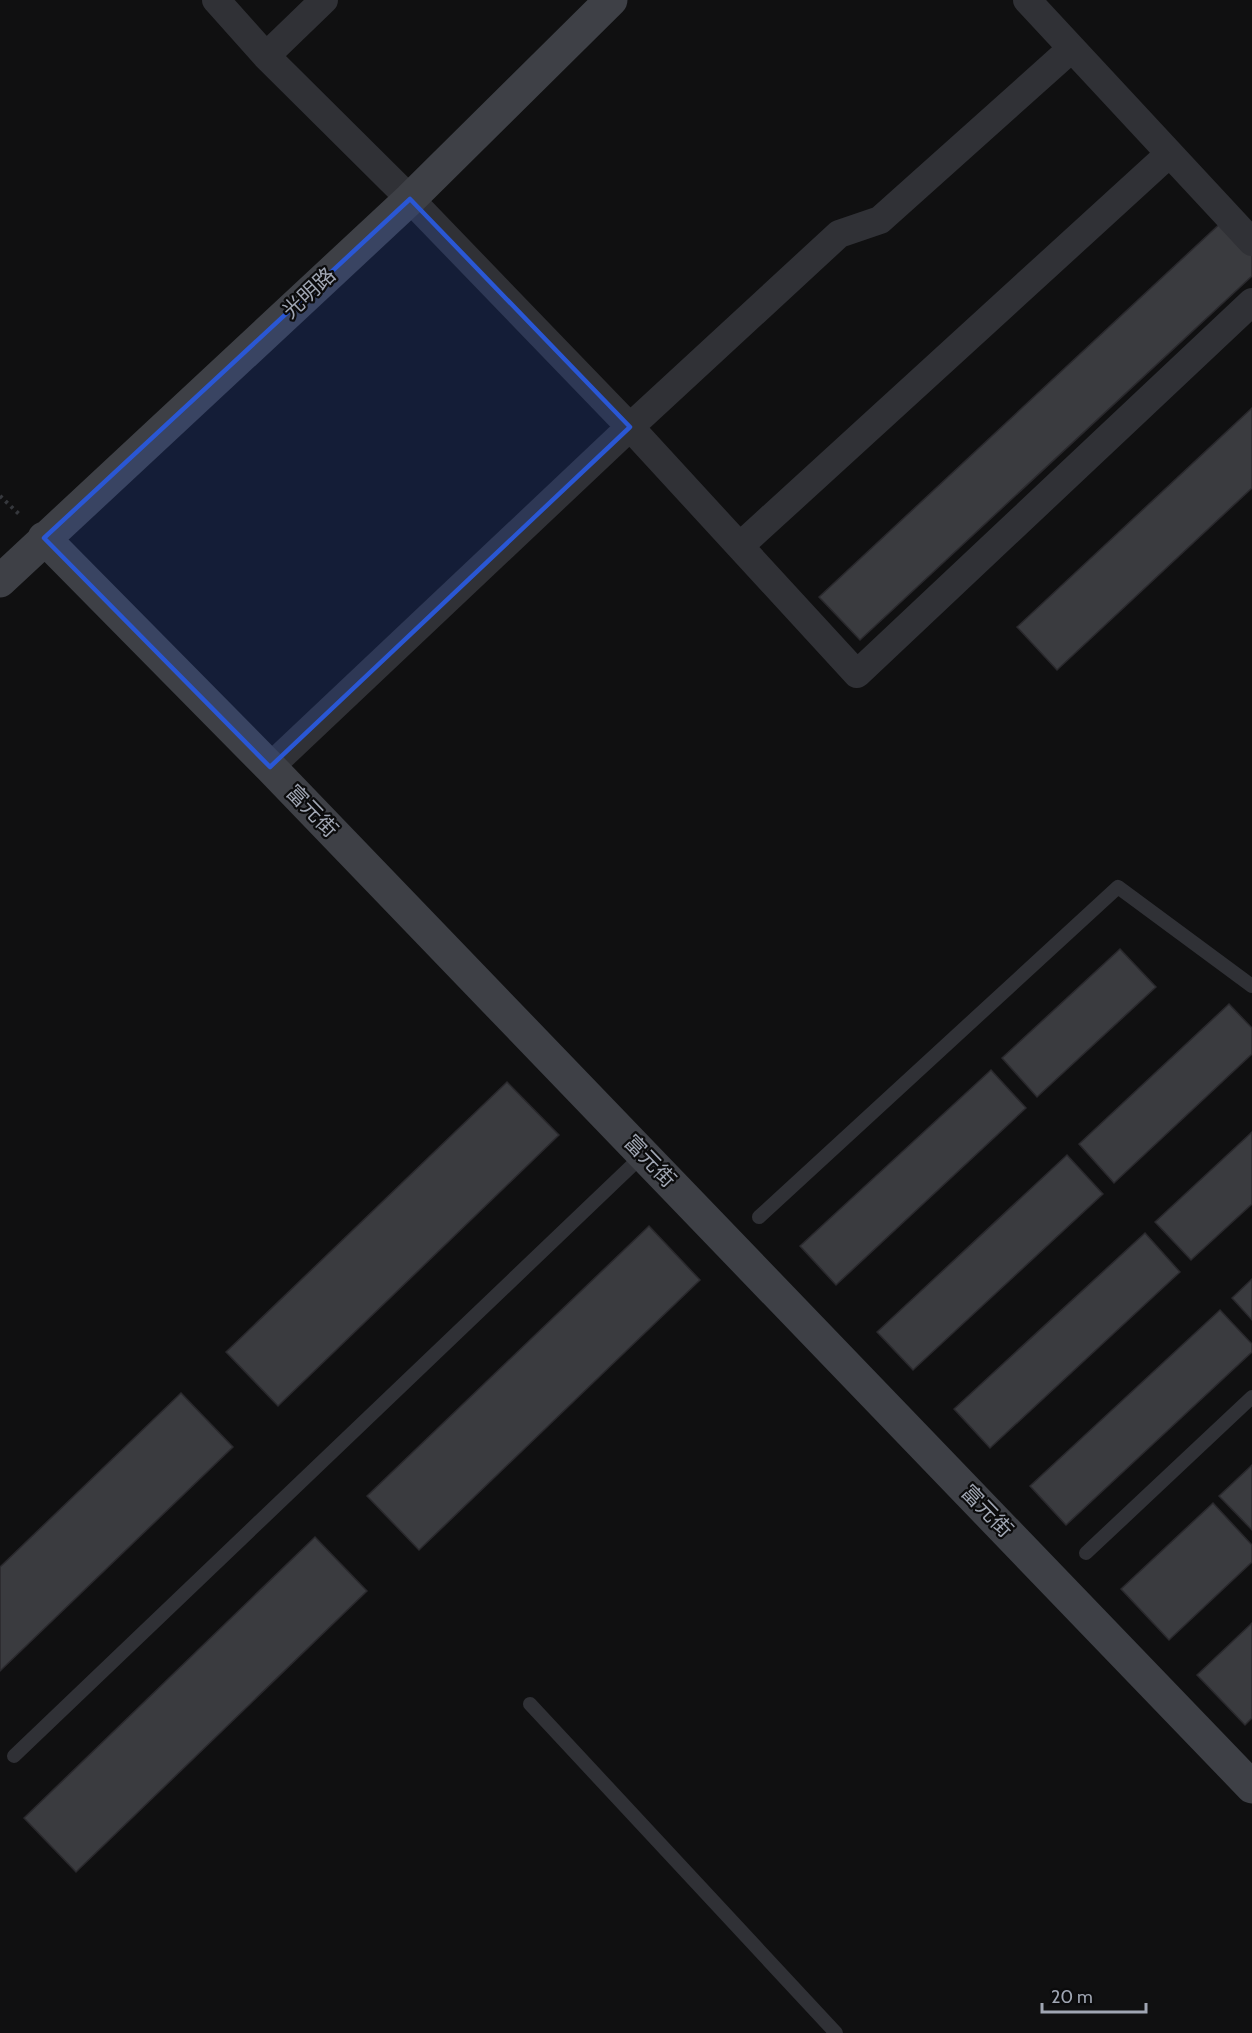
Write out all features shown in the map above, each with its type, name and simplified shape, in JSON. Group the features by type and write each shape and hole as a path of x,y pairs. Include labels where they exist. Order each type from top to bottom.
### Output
{"street":[{"path":"216,0 266,56 410,199 630,427 857,674 1252,302"},
{"path":"266,56 324,0"},
{"name":"光明路","path":"0,581 410,199 611,0"},
{"path":"1027,0 1252,242"},
{"path":"270,766 839,234 880,220 1071,49"},
{"path":"740,546 1170,154"},
{"name":"富元街","path":"44,538 270,766 1252,1787"}],"lane":[{"path":"759,1217 1118,887 1252,986"},
{"path":"14,1756 643,1155"},
{"path":"1086,1553 1252,1397"},
{"path":"530,1704 836,2033"}],"highlighted area":[{"path":"410,199 630,427 270,767 44,538"}],"building":[{"path":"1225,219 1252,248 1252,276 860,640 819,597"},
{"path":"1252,408 1252,488 1057,670 1017,627"},
{"path":"1120,949 1156,987 1037,1097 1002,1058"},
{"path":"1229,1004 1252,1028 1252,1054 1114,1183 1079,1144"},
{"path":"991,1070 1026,1108 836,1285 800,1246"},
{"path":"507,1082 559,1135 278,1406 226,1352"},
{"path":"1252,1132 1252,1204 1191,1260 1155,1222"},
{"path":"1067,1155 1103,1194 913,1370 877,1332"},
{"path":"649,1226 700,1280 419,1550 367,1496"},
{"path":"1145,1233 1180,1272 990,1448 954,1409"},
{"path":"1252,1279 1252,1320 1232,1298"},
{"path":"1220,1310 1252,1344 1252,1352 1066,1525 1030,1486"},
{"path":"181,1393 233,1447 0,1671 0,1567"},
{"path":"1252,1465 1252,1530 1219,1496"},
{"path":"1213,1503 1252,1545 1252,1562 1169,1640 1121,1589"},
{"path":"315,1537 367,1591 76,1872 24,1818"},
{"path":"1252,1623 1252,1718 1245,1725 1197,1675"}]}
